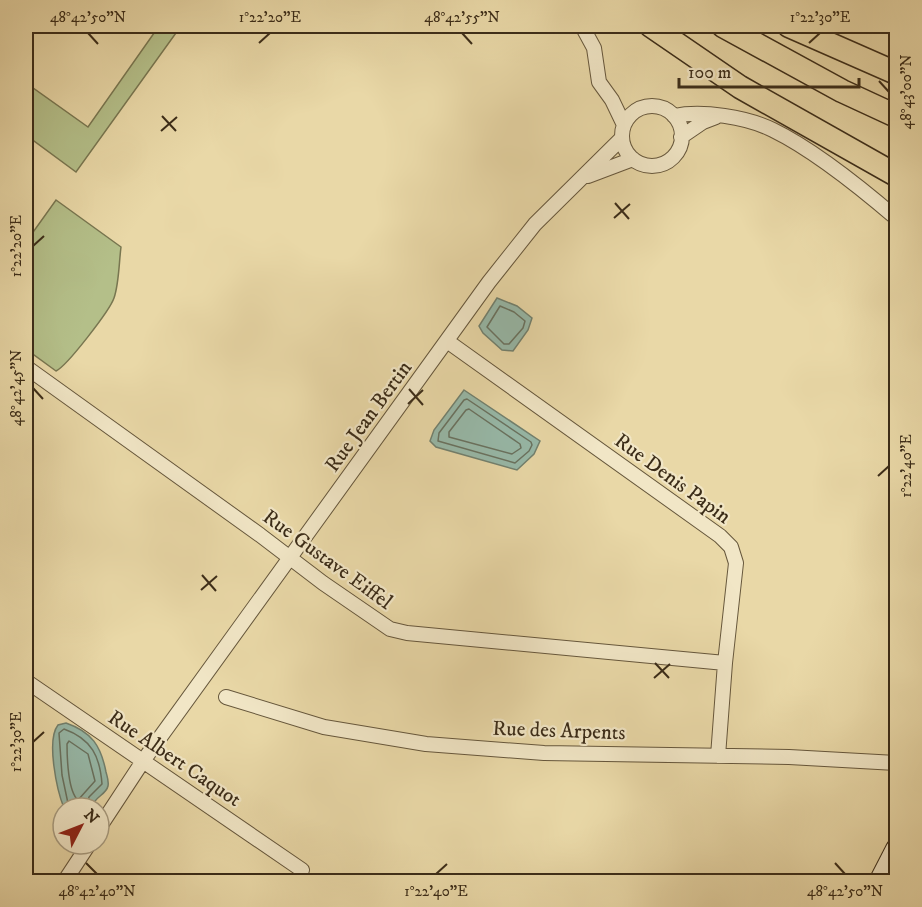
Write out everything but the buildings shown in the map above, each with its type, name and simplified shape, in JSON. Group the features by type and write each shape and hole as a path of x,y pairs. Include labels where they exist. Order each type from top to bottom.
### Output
{"main road":[{"path":"651,26 740,87 897,175"},
{"path":"708,26 801,76 842,91"},
{"path":"723,26 842,91 897,116"},
{"path":"739,26 813,67 897,109"},
{"path":"789,26 897,73"}],"street":[{"path":"582,26 594,48 599,82 612,100 623,131 623,146 633,159 648,166 664,163 677,153 681,137 678,123 674,116 660,108 643,108 636,111 623,131"},
{"path":"612,100 636,111"},
{"path":"674,116 698,114 741,119 772,130 815,156 897,218"},
{"path":"681,137 703,122 718,116"},
{"name":"Rue Jean Bertin","path":"111,810 143,761 489,282 535,224 581,179 623,131"},
{"name":"Rue Jean Bertin","path":"581,179 633,159"},
{"name":"Rue Denis Papin","path":"447,341 731,546 736,563 718,756"},
{"name":"Rue Gustave Eiffel","path":"26,367 390,629 407,633 725,663"},
{"name":"Rue Albert Caquot","path":"26,681 302,870"},
{"name":"Rue des Arpents","path":"226,697 324,727 426,744 544,753 789,757 897,763"},
{"path":"879,882 897,849"},
{"path":"64,882 80,856"}],"green space":[{"path":"159,26 181,26 76,172 26,135 26,83 88,127"},
{"path":"56,200 121,247 117,286 111,304 78,349 56,371 26,349 26,242"}],"water":[{"path":"497,298 517,306 532,318 528,330 513,351 502,350 483,333 479,326"},
{"path":"464,390 540,441 534,454 517,470 436,447 430,441 434,430"},
{"path":"66,723 83,731 98,747 108,780 108,786 101,796 60,796 53,753 53,742 58,725"}]}
